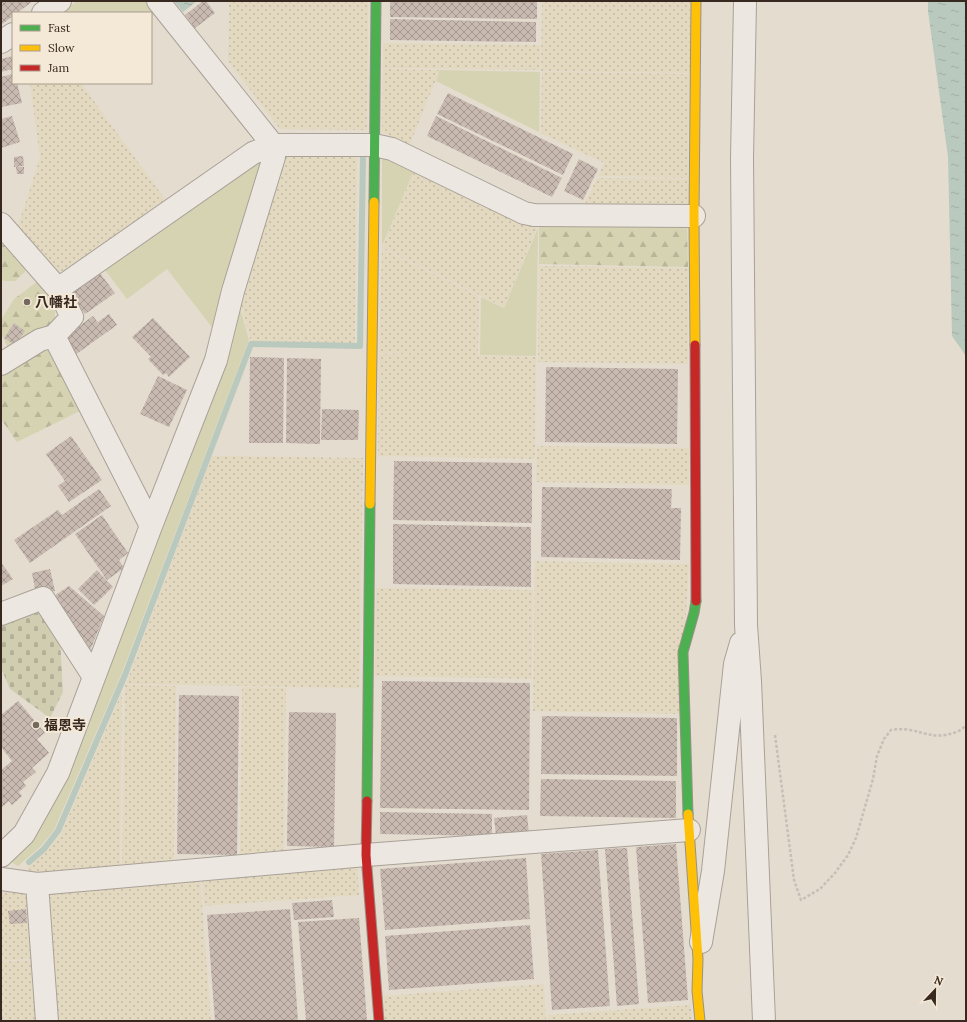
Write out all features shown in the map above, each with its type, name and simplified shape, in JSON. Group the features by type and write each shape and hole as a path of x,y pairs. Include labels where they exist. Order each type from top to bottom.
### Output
{"street":[{"path":"44,12 60,1"},
{"path":"1,856 24,834 58,773 151,526 216,360 232,291 274,157 273,145 158,1"},
{"path":"376,1 366,855 379,1021"},
{"path":"696,1 694,216 696,600 683,652 689,830 698,958 697,991 700,1021"},
{"path":"745,1 742,158 746,625 751,689 764,1021"},
{"path":"1,42 12,35"},
{"path":"58,289 253,153 273,145 374,145 392,149 524,213 534,215 694,216"},
{"path":"1,224 58,289 72,317 54,336 40,340 1,364"},
{"path":"54,336 151,526"},
{"path":"1,614 43,598 94,677"},
{"path":"698,958 713,871 735,664 746,625"},
{"path":"1,879 37,884 366,855 689,830"},
{"path":"37,884 47,1021"}],"path":[{"path":"775,732 794,880 800,900 820,889 835,873 848,855 856,838 873,779 877,756 884,739 891,730 909,730 931,735 944,736 956,733 966,725"}],"shaded area":[{"path":"229,1 368,1 367,130 280,129 228,61"},
{"path":"542,1 690,1 690,73 541,71"},
{"path":"383,43 540,45 540,70 383,68"},
{"path":"383,69 440,70 409,146 382,132"},
{"path":"542,72 689,74 688,178 598,176 604,163 541,133"},
{"path":"30,84 82,84 167,202 66,271 49,270 16,232 40,158"},
{"path":"280,154 357,155 355,343 251,342 238,295"},
{"path":"415,168 537,228 504,307 382,248"},
{"path":"597,178 688,179 688,210 583,208"},
{"path":"382,249 479,296 478,356 536,357 535,459 378,456 379,354 425,355 379,353"},
{"path":"539,266 688,268 688,364 538,362"},
{"path":"537,446 689,448 689,485 536,482"},
{"path":"212,456 363,458 359,688 126,684"},
{"path":"535,561 689,564 680,714 533,711"},
{"path":"376,588 533,590 532,679 375,676"},
{"path":"125,685 176,686 174,861 122,865"},
{"path":"242,687 286,688 284,852 240,856"},
{"path":"122,692 120,866 35,873 26,869 47,851 61,834"},
{"path":"357,864 359,895 204,906 202,877"},
{"path":"200,877 211,1021 55,1021 45,890"},
{"path":"31,891 36,958 1,961 1,893"},
{"path":"36,960 41,1021 1,1021 1,962"},
{"path":"544,984 546,1021 385,1021 383,996"},
{"path":"691,1005 692,1021 548,1021 548,1015"}],"green space":[{"path":"77,1 149,1 158,12 152,16 152,12 62,12"},
{"path":"440,70 540,72 539,132 436,81"},
{"path":"382,154 415,168 382,246"},
{"path":"264,156 214,330 167,269 127,299 102,266"},
{"path":"539,222 687,225 688,267 539,264"},
{"path":"538,228 536,356 480,355 481,297 504,308"},
{"path":"1,237 25,265 25,272 15,281 4,281 1,278"},
{"path":"38,281 49,295 55,307 55,319 49,332 10,350 1,334 1,320 14,299"},
{"path":"237,297 249,340 121,675 54,830 41,846 18,866 11,862 11,856 30,837"},
{"path":"51,345 84,409 17,442 1,419 1,371"},
{"path":"43,611 60,639 63,692 50,718 10,689 1,668 1,626"}],"water":[{"path":"174,1 197,1 183,12"},
{"path":"928,1 966,1 966,356 952,336 948,157 928,11"}],"building":[{"path":"1,1 33,1 18,12 12,12 12,17 1,25"},
{"path":"203,1 206,1 215,13 195,28 185,15"},
{"path":"390,1 537,1 537,19 390,17"},
{"path":"390,19 536,22 536,42 390,40"},
{"path":"12,56 12,69 1,72 1,59"},
{"path":"12,74 12,84 17,84 22,103 1,107 1,77"},
{"path":"448,93 573,154 563,175 437,114"},
{"path":"12,116 20,142 1,148 1,119"},
{"path":"436,116 562,178 552,197 427,136"},
{"path":"23,156 24,166 14,167 14,157"},
{"path":"579,159 598,169 583,200 564,191"},
{"path":"16,167 24,167 24,174 17,174"},
{"path":"99,272 115,293 85,314 69,293"},
{"path":"109,314 117,325 75,355 63,338 93,316 102,328 98,322"},
{"path":"153,318 190,357 169,377 166,373 163,375 148,359 151,357 132,337"},
{"path":"14,323 25,331 15,345 4,338"},
{"path":"250,357 284,358 283,443 249,443"},
{"path":"287,358 321,359 320,444 286,443"},
{"path":"546,367 678,369 677,444 545,442"},
{"path":"158,376 187,390 169,427 140,414"},
{"path":"322,409 359,410 358,440 321,440"},
{"path":"71,436 102,480 69,502 58,486 65,481 46,454"},
{"path":"394,461 532,463 532,523 393,520"},
{"path":"542,487 672,489 671,508 681,508 680,560 541,557"},
{"path":"99,489 111,506 30,563 14,540 58,510 62,515"},
{"path":"102,515 128,553 119,560 124,568 107,580 75,534"},
{"path":"393,524 531,527 531,587 393,584"},
{"path":"1,562 13,579 1,586"},
{"path":"50,569 55,591 36,594 32,573"},
{"path":"97,570 113,587 94,605 78,589"},
{"path":"69,586 104,616 89,653 51,598"},
{"path":"382,681 530,683 529,810 380,808"},
{"path":"179,695 239,696 237,855 177,854"},
{"path":"18,701 45,733 37,739 49,753 32,768 36,772 23,782 26,786 19,792 22,796 12,805 9,801 1,808 1,770 12,761 1,747 1,715"},
{"path":"289,712 336,713 334,847 287,846"},
{"path":"542,716 677,718 677,776 541,774"},
{"path":"541,779 676,781 676,818 540,816"},
{"path":"380,812 492,814 492,836 380,834"},
{"path":"527,815 529,833 496,835 494,818"},
{"path":"676,844 688,1000 648,1003 636,847"},
{"path":"627,848 639,1004 617,1006 605,849"},
{"path":"598,850 610,1006 552,1010 541,854"},
{"path":"526,858 530,919 385,930 380,869"},
{"path":"332,900 334,917 294,920 292,903"},
{"path":"26,909 27,923 10,924 8,911"},
{"path":"290,909 298,1021 215,1021 207,915"},
{"path":"359,918 367,1020 306,1021 298,922"},
{"path":"530,925 534,979 389,990 385,936"}],"waterway":[{"path":"29,862 44,849 58,831 125,675 251,344 360,346 363,155"}],"traffic: fast":[{"path":"374,202 376,1"},
{"path":"367,801 370,504"},
{"path":"688,814 683,652 696,601"}],"traffic: slow":[{"path":"695,345 694,216 696,1"},
{"path":"370,504 374,202"},
{"path":"688,814 698,959 697,991 700,1021"}],"traffic: jam":[{"path":"695,345 696,601"},
{"path":"367,801 366,855 379,1021"}],"place":[{"name":"八幡社","path":"27,302"},
{"name":"福恩寺","path":"36,725"}]}
